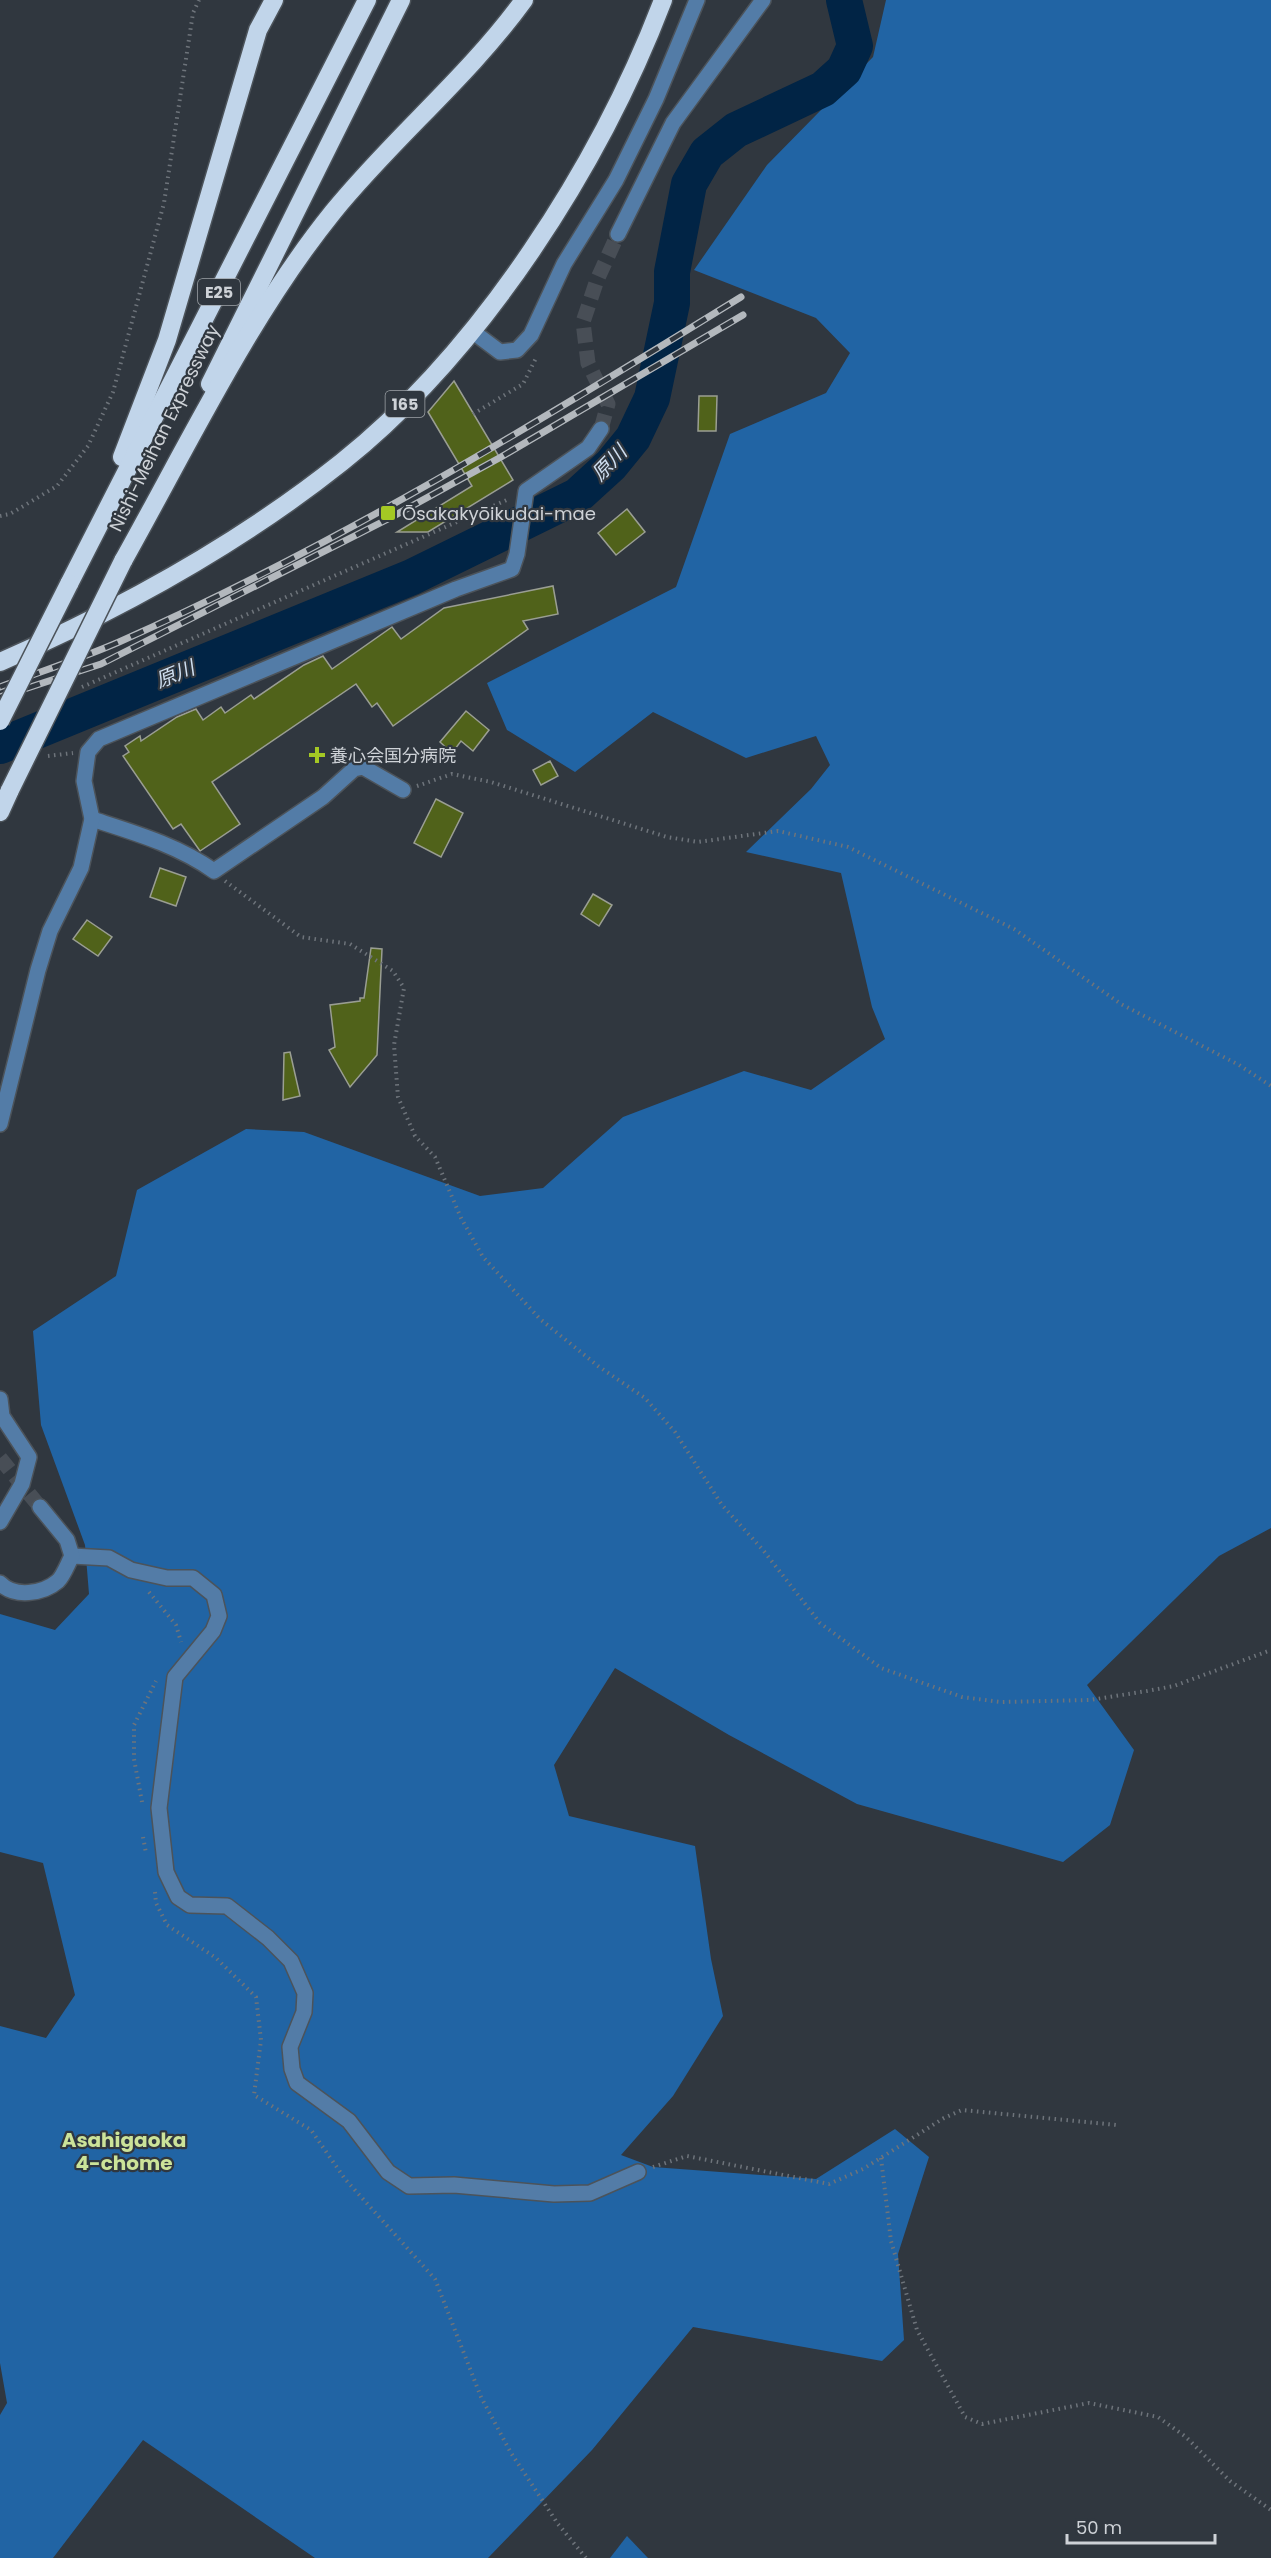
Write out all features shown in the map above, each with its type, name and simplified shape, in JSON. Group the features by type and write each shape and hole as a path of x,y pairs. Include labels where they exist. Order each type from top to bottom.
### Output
{"highway":[{"path":"69,584 167,340 258,30 274,0"},
{"name":"Nishi-Meihan Expressway","path":"0,721 367,0"},
{"name":"Nishi-Meihan Expressway","path":"0,812 286,226 401,0"},
{"path":"123,561 255,326 304,249 364,176 481,53 524,0"},
{"name":"165","path":"0,662 142,594 298,496 345,460 391,417 472,331 533,246 601,137 645,48 663,0"}],"street":[{"path":"472,331 500,352 517,350 531,335 550,291 616,180 656,99 697,0"},
{"path":"618,234 673,123 763,0"},
{"path":"0,1124 38,970 50,931 81,868 92,819 84,781 88,752 99,739 456,589 512,569 517,554 526,491 588,447 602,429"},
{"path":"92,819 158,841 197,859 214,871 323,797 354,769 363,767 403,790"},
{"path":"0,1398 1,1419 29,1457 22,1484 0,1522"},
{"path":"0,1583 6,1590 26,1593 40,1591 58,1581 72,1556 67,1540 40,1507"},
{"path":"72,1556 109,1558 131,1570 167,1578 193,1578 214,1595 219,1616 213,1631 175,1677 159,1808 166,1872 178,1897 190,1905 227,1906 268,1938 291,1961 306,1993 304,2012 290,2047 292,2069 297,2084 349,2121 388,2172 409,2186 454,2186 554,2194 590,2193 638,2172"}],"path":[{"path":"0,516 10,514 57,486 88,446 113,392 164,203 193,13 199,0"},
{"path":"76,690 526,491"},
{"path":"403,790 452,774 491,782 667,837 698,842 778,831 848,847 1014,929 1121,1004 1208,1048 1271,1086"},
{"path":"214,871 240,895 301,937 351,944 393,970 404,988 394,1045 398,1097 415,1136 435,1157 460,1218 483,1257 540,1319 598,1366 645,1398 675,1432 722,1505 763,1550 820,1623 881,1668 962,1697 1001,1702 1090,1700 1147,1691 1207,1675 1271,1650"},
{"path":"638,2172 687,2156 830,2184 962,2110 1118,2125"},
{"path":"881,2157 891,2241 917,2330 965,2417 982,2424 1089,2403 1158,2417 1186,2437 1230,2481 1271,2510"}],"shaded area":[{"path":"886,0 1271,0 1271,1528 1219,1556 1087,1685 1134,1750 1110,1825 1063,1862 857,1804 729,1735 615,1668 554,1765 569,1816 695,1846 711,1959 723,2016 673,2096 621,2155 653,2167 816,2179 895,2129 929,2157 898,2254 904,2340 882,2361 693,2327 592,2450 488,2558 315,2558 143,2440 53,2558 0,2558 0,2415 7,2403 0,2363 0,2026 46,2038 75,1995 43,1863 0,1852 0,1614 55,1630 89,1594 85,1545 41,1425 33,1331 116,1276 137,1190 246,1129 304,1132 480,1196 543,1188 623,1117 744,1071 811,1090 885,1039 872,1007 841,873 746,852 811,789 830,765 816,736 746,758 653,712 575,772 507,730 487,683 676,587 730,434 826,393 850,353 816,318 694,270 767,165 873,57"},
{"path":"627,2536 648,2558 610,2558"}],"building":[{"path":"454,381 513,480 428,532 397,532 472,486 428,412"},
{"path":"699,396 717,396 716,431 698,431"},
{"path":"627,509 645,532 616,555 598,533"},
{"path":"553,586 558,614 523,621 528,629 393,726 377,703 372,707 356,684 212,782 240,824 200,851 181,824 173,829 123,756 129,752 125,746 140,736 141,741 177,717 196,709 203,720 221,707 225,713 251,695 254,699 304,665 323,656 332,669 392,627 401,639 444,608"},
{"path":"466,711 489,730 473,751 461,741 452,753 440,742"},
{"path":"550,761 558,776 541,785 533,770"},
{"path":"436,799 463,813 441,857 414,843"},
{"path":"160,868 186,877 176,906 150,897"},
{"path":"593,894 612,905 599,926 581,914"},
{"path":"87,920 112,937 98,956 73,939"},
{"path":"371,948 382,949 377,1055 350,1087 329,1050 335,1047 330,1005 360,1001 360,998 364,998"},
{"path":"290,1052 300,1096 283,1100 284,1053"}],"waterway":[{"name":"原川","path":"0,746 412,577 577,496 611,465 633,438 652,398 672,303 672,272 689,184 707,153 736,130 823,89 844,70 855,46 844,0"}],"tunnel":[{"path":"601,429 608,404 588,363 583,322 597,280 618,234"},
{"path":"0,1458 40,1507"}],"railway":[{"path":"0,687 119,642 279,565 436,480 590,390 741,297"},
{"path":"0,697 101,664 390,518 501,457 743,315"}],"place":[{"name":"Ōsakakyōikudai-mae","path":"388,513"},
{"name":"養心会国分病院","path":"317,755"}],"district":[{"name":"Asahigaoka 4-chome","path":"124,2152"}]}
